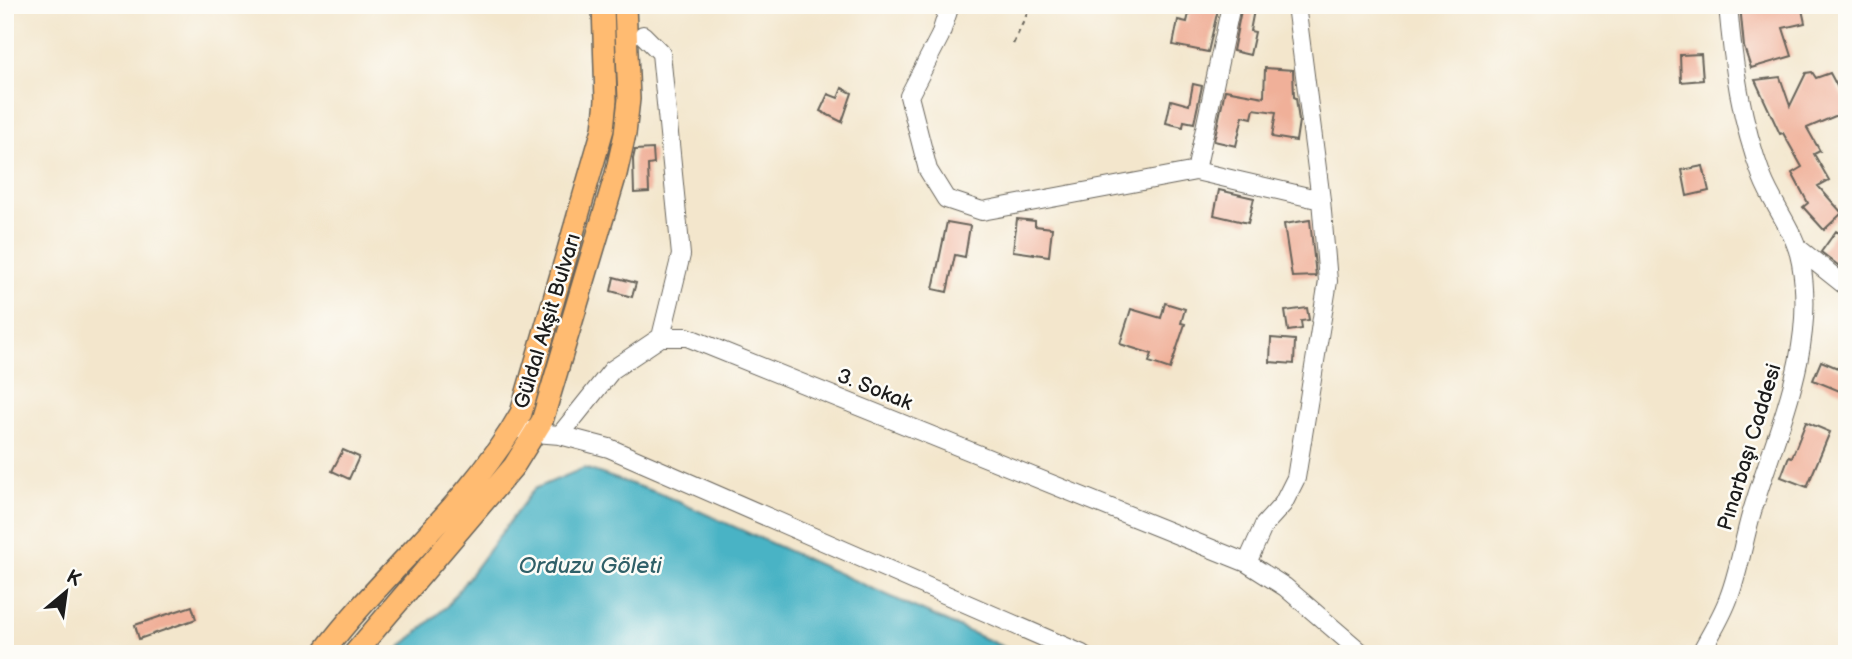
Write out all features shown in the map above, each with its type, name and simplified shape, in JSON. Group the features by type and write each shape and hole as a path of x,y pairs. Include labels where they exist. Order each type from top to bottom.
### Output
{"main road":[{"name":"Güldal Akşit Bulvarı","path":"322,654 471,484 521,413 603,129 606,100 603,5"},
{"name":"Güldal Akşit Bulvarı","path":"354,654 514,466 542,421 616,174 625,134 629,99 625,5"}],"street":[{"path":"950,5 940,36 909,96 928,170 946,200 982,211 1196,171 1321,200"},
{"path":"1196,171 1231,5"},
{"path":"1247,563 1264,525 1290,491 1299,464 1328,281 1321,200 1296,5"},
{"name":"Pınarbaşı Caddesi","path":"1700,654 1728,599 1751,516 1797,376 1806,299 1798,248 1763,178 1744,121 1738,94 1728,5"},
{"path":"560,435 612,370 661,337 681,255 661,53 643,35"},
{"path":"1798,248 1847,287"},
{"name":"3. Sokak","path":"661,337 687,337 1247,563 1285,587 1363,654"},
{"path":"513,427 560,435 609,448 1082,654"}],"path":[{"path":"1013,44 1031,5"}],"water":[{"name":"Orduzu Göleti","path":"584,468 661,494 1019,654 393,654 447,606 534,489"}],"building":[{"path":"1191,5 1219,5 1208,52 1173,45 1178,20 1187,22"},
{"path":"1242,5 1255,5 1250,31 1255,32 1250,55 1233,51"},
{"path":"1740,5 1759,5 1759,9 1774,5 1801,5 1805,23 1783,28 1792,56 1751,68 1744,47"},
{"path":"1701,54 1703,80 1681,82 1680,55"},
{"path":"1265,68 1293,70 1294,97 1299,121 1296,141 1272,137 1276,112 1254,109 1252,118 1243,116 1236,146 1214,141 1225,90 1264,97"},
{"path":"1812,72 1816,78 1830,73 1847,105 1847,111 1807,128 1820,151 1814,154 1829,180 1818,186 1842,213 1824,230 1803,207 1808,203 1792,173 1802,167 1783,133 1780,134 1755,80 1780,77 1790,106 1806,73"},
{"path":"1193,84 1202,86 1194,123 1184,121 1183,127 1166,123 1171,100 1189,105"},
{"path":"842,88 852,93 842,122 820,111 828,94 838,98"},
{"path":"653,149 654,164 648,165 649,192 634,193 635,150"},
{"path":"1703,166 1709,191 1687,196 1682,170"},
{"path":"1219,190 1254,198 1248,223 1214,215"},
{"path":"1017,219 1035,221 1035,226 1052,228 1049,256 1013,251"},
{"path":"1310,220 1316,276 1292,277 1284,224"},
{"path":"947,222 970,226 965,257 955,255 947,292 933,289"},
{"path":"1836,231 1847,238 1847,272 1821,252"},
{"path":"614,277 636,283 632,297 611,291"},
{"path":"1165,303 1185,309 1181,323 1185,324 1170,369 1149,362 1152,354 1120,344 1131,309 1161,318"},
{"path":"1307,308 1309,320 1301,321 1302,329 1288,331 1285,311"},
{"path":"1271,338 1295,340 1294,364 1270,362"},
{"path":"1821,361 1847,372 1842,392 1813,380"},
{"path":"1806,422 1830,432 1807,487 1781,477"},
{"path":"343,450 359,457 349,479 332,471"},
{"path":"192,606 196,619 139,639 135,625"}]}
